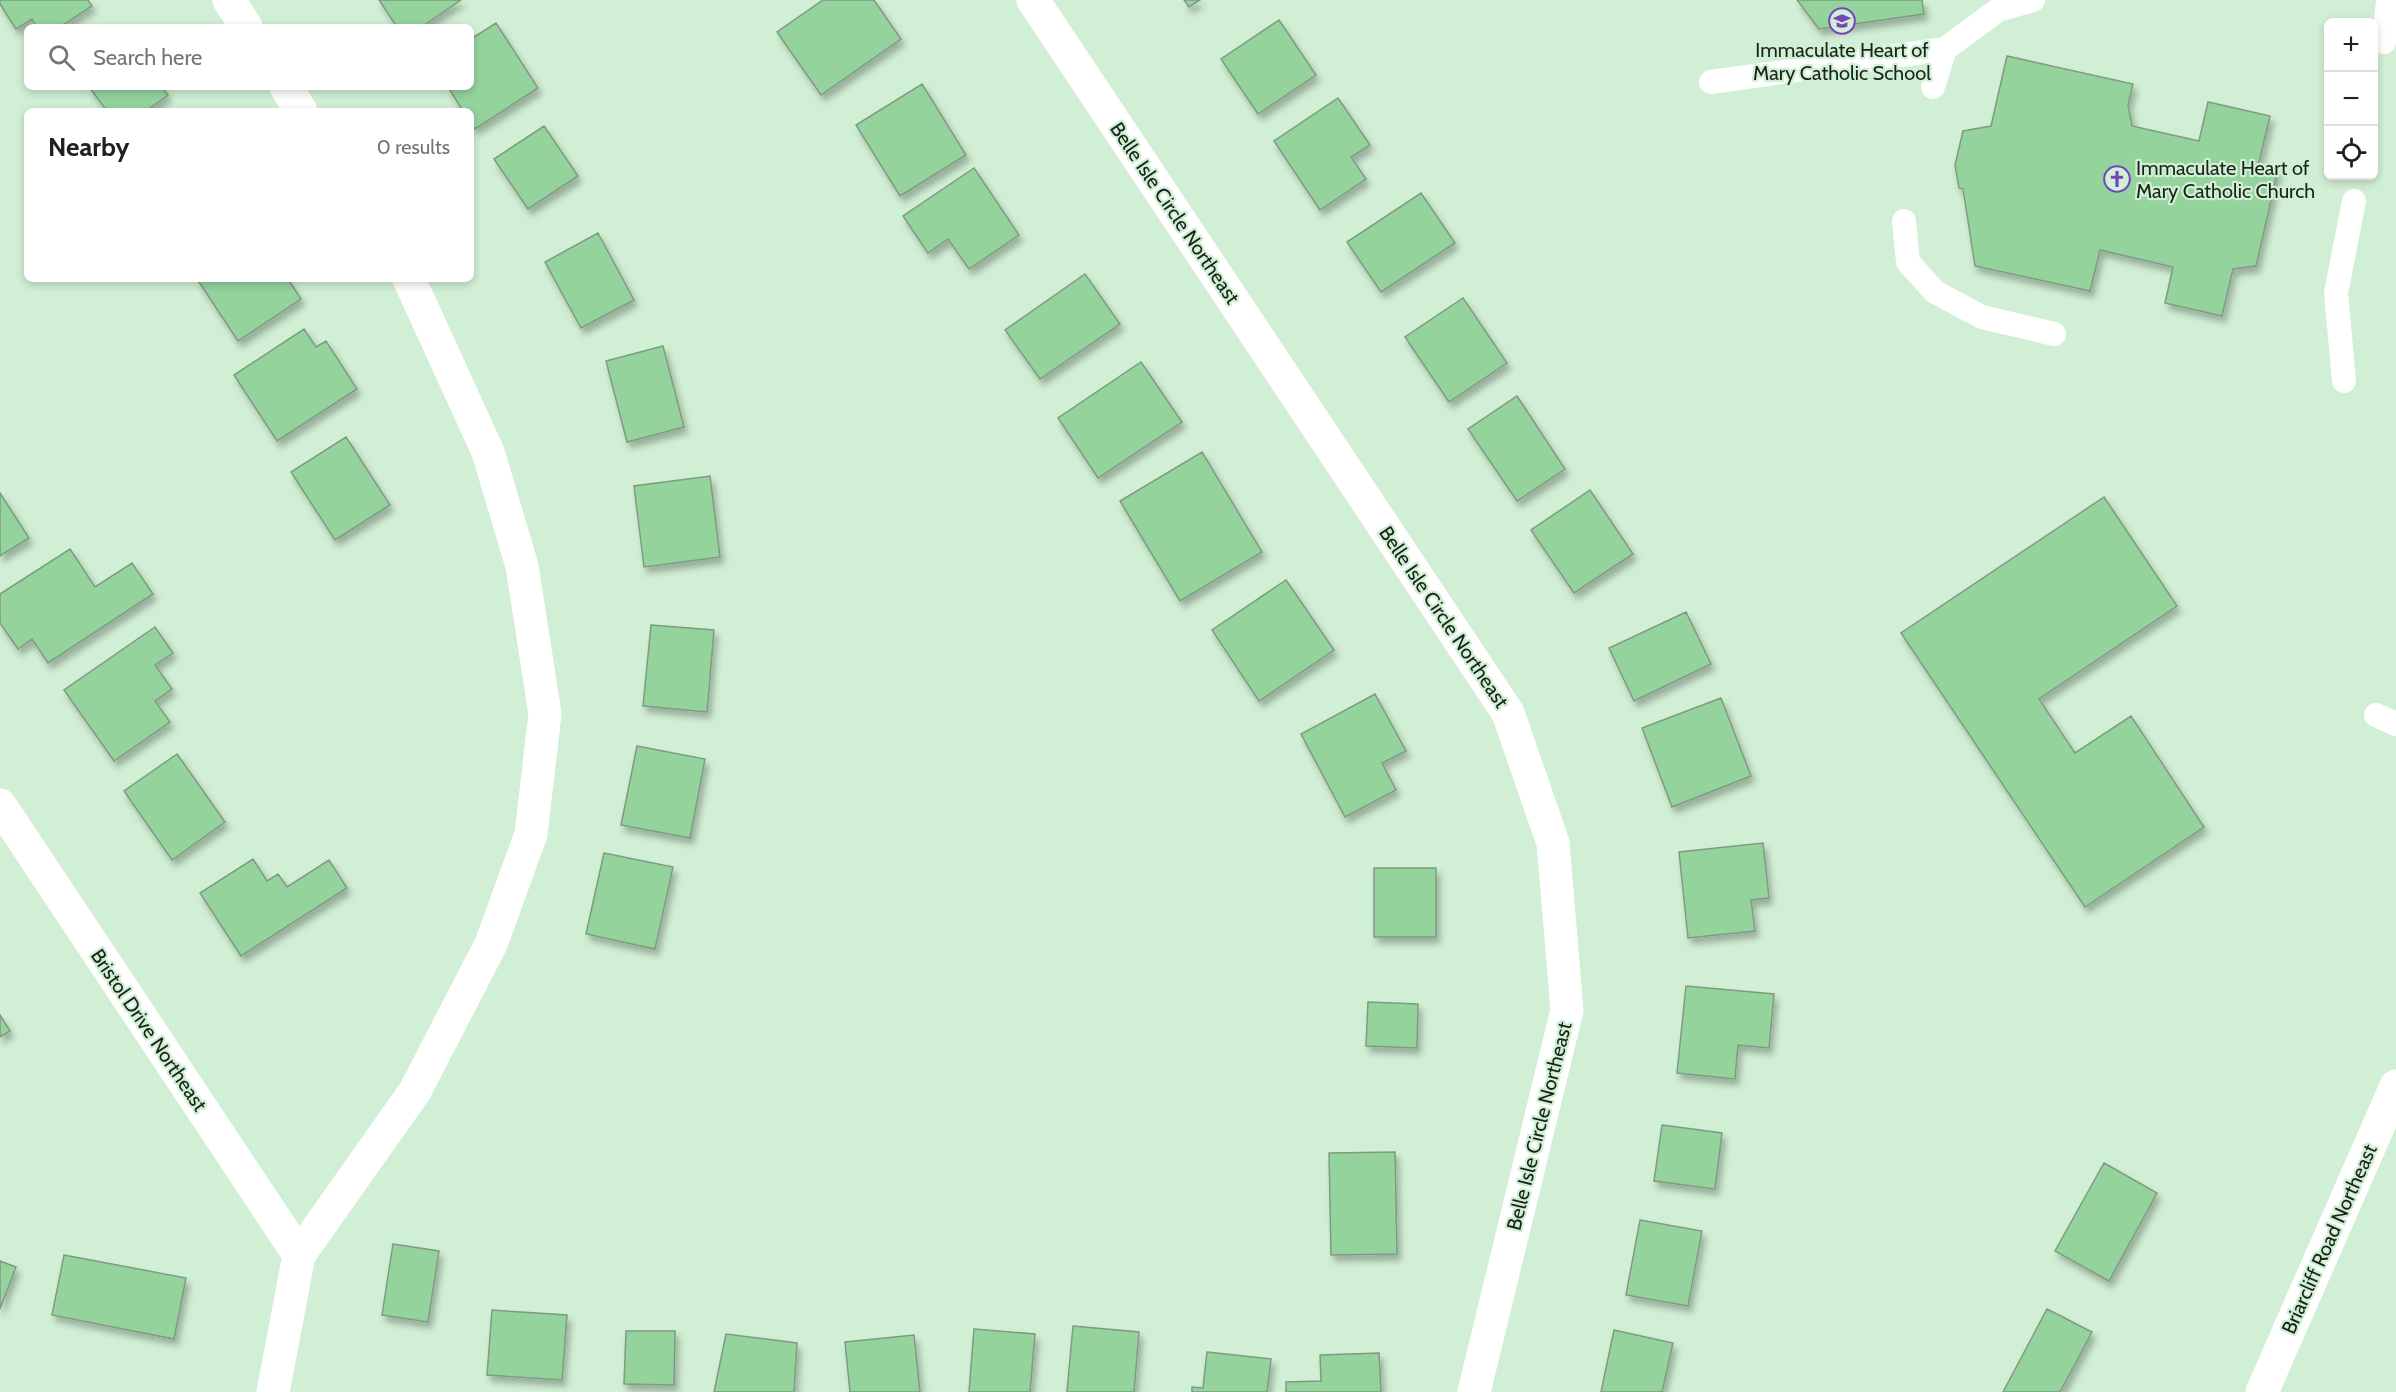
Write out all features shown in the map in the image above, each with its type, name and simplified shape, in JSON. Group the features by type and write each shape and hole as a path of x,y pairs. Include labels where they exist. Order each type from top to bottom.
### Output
{"street":[{"path":"229,0 244,24"},
{"name":"Belle Isle Circle Northeast","path":"1033,0 1508,713 1553,843 1567,1010 1474,1392"},
{"path":"288,90 299,108"},
{"path":"273,1392 299,1255 414,1091 491,944 531,834 545,714 522,566 488,452 410,282"},
{"name":"Bristol Drive Northeast","path":"0,805 299,1255"},
{"name":"Briarcliff Road Northeast","path":"2262,1392 2396,1086"}],"lane":[{"path":"1711,82 1945,49 1998,10 2033,0"},
{"path":"2384,42 2388,0"},
{"path":"1933,87 1945,49"},
{"path":"2344,381 2336,293 2354,201"},
{"path":"1904,221 1908,262 1935,292 1982,317 2054,334"}],"building":[{"path":"0,0 88,0 92,6 65,24 35,24 32,19 16,29 0,4"},
{"path":"379,0 461,0 425,24 395,24"},
{"path":"823,0 874,0 901,39 821,95 777,32"},
{"path":"1184,0 1200,0 1189,7"},
{"name":"Immaculate Heart of Mary Catholic School","path":"1797,0 1922,0 1924,14 1819,29"},
{"path":"1279,20 1316,75 1258,114 1221,59"},
{"path":"496,23 538,88 475,129 474,108 461,108 450,90 474,90 474,37"},
{"name":"Immaculate Heart of Mary Catholic Church","path":"2007,56 2133,84 2128,105 2132,126 2199,141 2208,102 2270,116 2258,166 2278,170 2256,266 2233,269 2222,316 2165,303 2173,267 2100,250 2090,291 1975,266 1963,189 1959,188 1955,165 1963,131 1991,126"},
{"path":"922,84 966,155 900,196 856,125"},
{"path":"91,90 164,90 168,95 150,108 105,108"},
{"path":"1338,98 1370,145 1351,157 1366,179 1320,210 1274,141"},
{"path":"544,126 578,176 528,209 494,159"},
{"path":"974,168 1019,235 969,269 948,239 928,253 903,216"},
{"path":"1421,193 1455,243 1381,292 1347,242"},
{"path":"598,233 634,300 581,328 545,262"},
{"path":"1085,274 1120,324 1040,379 1005,330"},
{"path":"199,282 290,282 301,299 238,341"},
{"path":"1463,298 1507,363 1449,402 1405,337"},
{"path":"304,329 316,347 326,341 357,389 277,441 234,375"},
{"path":"663,346 684,427 627,442 606,361"},
{"path":"1141,362 1182,422 1098,478 1058,418"},
{"path":"1517,396 1565,469 1517,501 1468,429"},
{"path":"346,437 390,505 335,540 291,472"},
{"path":"1202,452 1262,552 1180,601 1120,501"},
{"path":"710,476 720,557 644,567 634,486"},
{"path":"1590,490 1633,554 1574,593 1531,530"},
{"path":"0,493 29,538 0,556"},
{"path":"2104,497 2177,606 2039,699 2075,753 2131,716 2204,827 2085,907 1901,633"},
{"path":"70,549 95,587 132,563 153,594 48,663 32,639 18,649 0,623 0,594"},
{"path":"1286,580 1334,650 1259,701 1212,630"},
{"path":"1686,612 1711,664 1634,701 1609,648"},
{"path":"651,625 714,630 707,712 643,706"},
{"path":"155,627 173,653 155,665 172,689 155,701 170,722 114,761 64,690"},
{"path":"1375,694 1406,751 1382,763 1396,790 1345,817 1301,734"},
{"path":"1721,698 1751,776 1672,807 1642,728"},
{"path":"637,746 705,759 690,838 621,825"},
{"path":"177,754 225,822 172,860 124,791"},
{"path":"1763,843 1769,898 1751,900 1755,931 1688,938 1679,852"},
{"path":"604,853 673,867 655,949 586,934"},
{"path":"253,859 267,881 278,874 287,887 329,860 347,888 241,956 200,893"},
{"path":"1374,868 1436,868 1436,937 1374,937"},
{"path":"1686,986 1774,994 1769,1048 1738,1045 1735,1079 1677,1073"},
{"path":"1368,1002 1418,1004 1417,1048 1366,1046"},
{"path":"0,1015 10,1031 0,1037"},
{"path":"1662,1125 1722,1133 1715,1189 1654,1181"},
{"path":"1395,1152 1397,1254 1331,1255 1329,1153"},
{"path":"2104,1163 2157,1193 2109,1281 2055,1251"},
{"path":"1640,1220 1702,1231 1688,1306 1626,1295"},
{"path":"393,1244 439,1251 428,1322 382,1315"},
{"path":"64,1255 186,1278 174,1339 52,1315"},
{"path":"0,1261 16,1267 0,1309"},
{"path":"2047,1309 2092,1332 2060,1392 2003,1392"},
{"path":"492,1310 567,1315 562,1380 487,1375"},
{"path":"1073,1326 1139,1332 1134,1392 1067,1392"},
{"path":"974,1329 1035,1334 1030,1392 969,1392"},
{"path":"1614,1330 1673,1343 1662,1392 1601,1392"},
{"path":"626,1331 675,1331 674,1385 624,1384"},
{"path":"726,1334 797,1343 794,1392 714,1392"},
{"path":"914,1335 920,1392 850,1392 845,1342"},
{"path":"1207,1352 1271,1359 1267,1392 1192,1392 1192,1387 1203,1388"},
{"path":"1379,1353 1381,1392 1286,1392 1286,1382 1321,1381 1320,1355"}],"place":[{"name":"Immaculate Heart of Mary Catholic School","path":"1842,21"},
{"name":"Immaculate Heart of Mary Catholic Church","path":"2117,179"}]}
